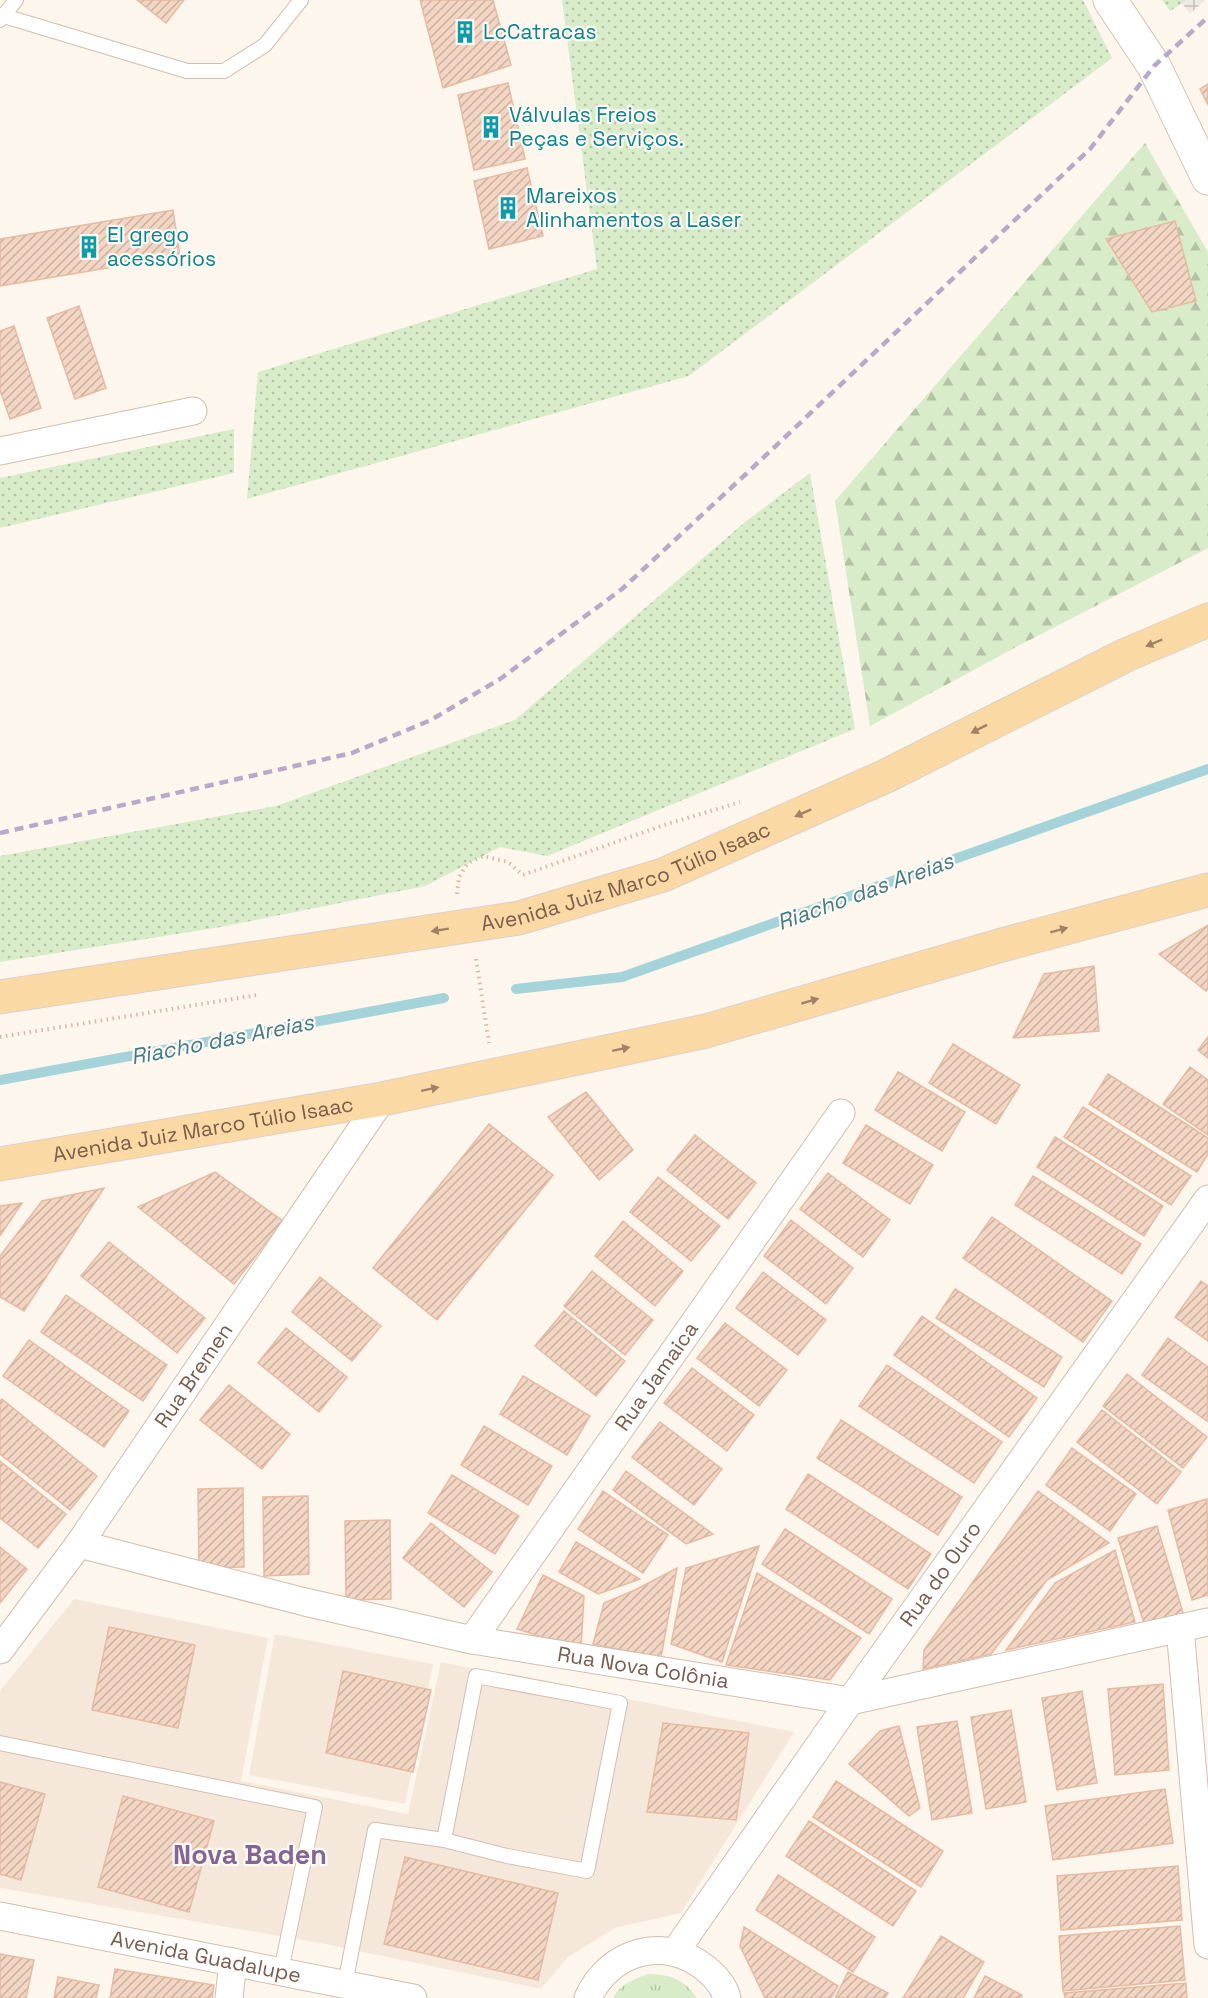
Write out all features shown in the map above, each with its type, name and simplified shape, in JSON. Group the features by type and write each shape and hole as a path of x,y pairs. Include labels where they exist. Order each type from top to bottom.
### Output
{"main road":[{"path":"1110,0 1154,66 1208,178"},
{"name":"Avenida Juiz Marco Túlio Isaac","path":"0,997 519,918 663,875 886,776 1125,655 1208,620"},
{"name":"Avenida Juiz Marco Túlio Isaac","path":"0,1164 382,1099 706,1031 1002,945 1208,890"}],"street":[{"path":"0,451 193,411"},
{"name":"Rua Bremen","path":"0,1650 79,1544 382,1099"},
{"name":"Rua Jamaica","path":"472,1640 841,1113"},
{"name":"Rua do Ouro","path":"675,1952 850,1701 1208,1198"},
{"name":"Rua Nova Colônia","path":"79,1544 305,1602 472,1640 850,1701 1208,1622"},
{"path":"1180,1628 1208,1945"},
{"name":"Avenida Guadalupe","path":"0,1916 413,1998"},
{"path":"588,1998 594,1986 609,1968 629,1956 652,1950 675,1952 696,1960 713,1974 727,1998"},
{"path":"229,1998 233,1962"}],"lane":[{"path":"16,0 2,18 188,71 224,71 265,45 302,0"},
{"path":"345,1984 375,1830 444,1840 507,1856 587,1871 620,1703 476,1676 444,1840"},
{"path":"0,1743 315,1807 281,1971"}],"path":[{"path":"489,1047 475,951 456,897 459,877 468,863 483,856 508,862 523,875 661,826 741,801"},
{"path":"0,1037 260,994"}],"shaded area":[{"path":"1180,0 1205,0 1190,14"},
{"path":"74,1599 268,1638 241,1781 408,1814 441,1662 794,1732 681,1913 615,1928 568,1957 541,1989 325,1944 0,1888 0,1691"},
{"path":"275,1634 433,1664 405,1804 249,1775"}],"green space":[{"path":"562,0 1083,0 1112,58 689,376 247,499 258,372 597,269"},
{"path":"1162,0 1187,0 1170,11"},
{"path":"1145,143 1208,252 1208,548 1018,646 870,726 835,501"},
{"path":"234,429 234,473 0,528 0,478"},
{"path":"810,473 855,729 547,856 500,847 425,886 221,927 0,962 0,856 276,806 515,720 745,522"},
{"path":"648,1974 676,1979 687,1986 697,1998 613,1998 623,1986"}],"building":[{"path":"137,0 184,0 166,23"},
{"name":"LcCatracas","path":"420,0 493,0 511,65 443,88"},
{"name":"Válvulas Freios Peças e Serviços.","path":"508,83 525,159 474,170 458,95"},
{"path":"1208,84 1208,105 1200,89"},
{"name":"Mareixos Alinhamentos a Laser","path":"527,168 543,236 489,249 474,181"},
{"name":"El grego acessórios","path":"173,210 180,256 0,286 0,239"},
{"path":"1175,221 1196,301 1152,312 1106,239"},
{"path":"79,306 106,388 75,399 47,318"},
{"path":"14,326 41,408 10,419 0,390 0,331"},
{"path":"1208,925 1208,989 1206,991 1159,954"},
{"path":"1094,966 1099,1031 1013,1038 1044,974"},
{"path":"1208,1037 1208,1058 1198,1050"},
{"path":"953,1044 1020,1085 996,1124 929,1083"},
{"path":"1190,1067 1208,1080 1208,1135 1163,1104"},
{"path":"898,1072 965,1112 942,1151 875,1110"},
{"path":"1108,1074 1208,1138 1208,1154 1197,1172 1089,1104"},
{"path":"586,1092 633,1150 599,1180 548,1117"},
{"path":"1083,1107 1191,1176 1171,1205 1064,1137"},
{"path":"489,1124 553,1175 437,1320 373,1268"},
{"path":"866,1125 933,1165 910,1204 843,1163"},
{"path":"695,1135 756,1183 728,1219 667,1170"},
{"path":"1055,1137 1163,1206 1144,1236 1037,1167"},
{"path":"215,1172 283,1221 234,1284 138,1207"},
{"path":"828,1173 890,1220 863,1257 800,1209"},
{"path":"1033,1176 1141,1244 1122,1274 1015,1205"},
{"path":"658,1177 720,1226 691,1261 630,1212"},
{"path":"104,1188 24,1311 0,1297 0,1256 42,1201"},
{"path":"22,1203 0,1236 0,1206"},
{"path":"992,1217 1112,1301 1083,1342 963,1258"},
{"path":"791,1220 853,1268 826,1304 764,1256"},
{"path":"623,1221 683,1271 655,1306 595,1256"},
{"path":"109,1242 205,1318 177,1353 81,1276"},
{"path":"592,1271 653,1320 625,1355 564,1306"},
{"path":"763,1272 826,1320 798,1355 736,1308"},
{"path":"320,1277 381,1326 352,1361 292,1312"},
{"path":"1201,1281 1208,1286 1208,1341 1175,1317"},
{"path":"955,1289 1062,1357 1044,1387 936,1318"},
{"path":"66,1295 167,1365 143,1401 41,1332"},
{"path":"564,1311 625,1361 596,1396 535,1346"},
{"path":"922,1316 1037,1398 1009,1437 894,1355"},
{"path":"725,1323 787,1370 759,1406 697,1358"},
{"path":"286,1328 347,1377 319,1412 258,1363"},
{"path":"1168,1338 1208,1367 1207,1421 1142,1375"},
{"path":"29,1340 129,1411 104,1447 3,1376"},
{"path":"887,1365 1002,1442 974,1483 859,1406"},
{"path":"692,1368 754,1415 727,1451 664,1403"},
{"path":"1127,1374 1207,1437 1183,1468 1103,1406"},
{"path":"523,1376 590,1416 567,1455 500,1414"},
{"path":"229,1385 290,1434 262,1469 200,1420"},
{"path":"2,1399 97,1476 70,1510 0,1454 0,1401"},
{"path":"1102,1410 1181,1472 1157,1504 1077,1442"},
{"path":"841,1420 962,1497 938,1535 817,1458"},
{"path":"660,1422 722,1469 694,1505 632,1457"},
{"path":"484,1426 552,1466 528,1505 461,1465"},
{"path":"1072,1448 1136,1494 1110,1531 1046,1485"},
{"path":"0,1461 66,1514 38,1548 0,1518"},
{"path":"626,1471 713,1534 686,1544 613,1490"},
{"path":"808,1474 931,1554 908,1589 786,1509"},
{"path":"452,1475 519,1516 495,1554 428,1513"},
{"path":"243,1488 244,1567 199,1568 198,1489"},
{"path":"603,1491 668,1535 643,1573 578,1529"},
{"path":"1038,1491 1109,1543 1047,1580 991,1654 923,1669 924,1650"},
{"path":"308,1496 309,1574 264,1576 263,1497"},
{"path":"1207,1499 1208,1595 1192,1600 1168,1510"},
{"path":"390,1520 391,1599 346,1600 345,1521"},
{"path":"431,1523 492,1572 464,1607 403,1558"},
{"path":"1157,1526 1184,1616 1145,1627 1118,1538"},
{"path":"785,1529 892,1599 869,1634 762,1564"},
{"path":"576,1542 640,1579 598,1594 559,1572"},
{"path":"759,1546 722,1662 671,1644 686,1568"},
{"path":"0,1547 27,1569 0,1603"},
{"path":"1115,1550 1135,1622 1006,1650 1055,1583"},
{"path":"677,1568 661,1658 593,1644 604,1603"},
{"path":"757,1573 861,1638 830,1680 726,1665"},
{"path":"543,1575 584,1596 581,1649 517,1629"},
{"path":"109,1627 195,1645 178,1728 92,1710"},
{"path":"343,1671 431,1690 413,1772 326,1753"},
{"path":"1163,1684 1169,1770 1115,1775 1108,1689"},
{"path":"1082,1691 1097,1783 1057,1790 1042,1698"},
{"path":"1011,1710 1026,1802 986,1809 971,1717"},
{"path":"957,1721 972,1813 932,1820 917,1727"},
{"path":"663,1723 749,1733 736,1820 647,1812"},
{"path":"899,1726 920,1808 909,1816 849,1764 880,1731"},
{"path":"836,1781 943,1851 921,1887 813,1817"},
{"path":"0,1782 45,1794 21,1880 0,1874"},
{"path":"1165,1789 1173,1843 1053,1860 1045,1806"},
{"path":"123,1796 214,1821 189,1912 98,1887"},
{"path":"809,1821 916,1891 893,1926 786,1856"},
{"path":"405,1857 558,1893 538,1980 384,1944"},
{"path":"1178,1866 1182,1920 1061,1930 1057,1876"},
{"path":"778,1875 875,1937 853,1972 756,1910"},
{"path":"1180,1926 1185,1980 1063,1991 1059,1936"},
{"path":"744,1927 838,1986 831,1998 765,1998 740,1946"},
{"path":"941,1936 984,1962 963,1998 903,1998"},
{"path":"0,1954 34,1960 26,1998 0,1998"},
{"path":"115,1969 214,1985 212,1998 110,1998"},
{"path":"848,1972 888,1993 885,1998 835,1998"},
{"path":"985,1976 1022,1995 1021,1998 974,1998"},
{"path":"58,1977 99,1985 96,1998 54,1998"},
{"path":"1186,1983 1187,1998 1065,1998 1064,1993"}],"waterway":[{"name":"Riacho das Areias","path":"516,989 622,977 1208,769"},
{"name":"Riacho das Areias","path":"0,1080 444,998"}],"railway":[{"path":"0,833 352,753 431,720 500,679 622,589 746,474 1090,149 1154,66 1208,17"}],"place":[{"name":"LcCatracas","path":"465,32"},
{"name":"Válvulas Freios Peças e Serviços.","path":"491,127"},
{"name":"Mareixos Alinhamentos a Laser","path":"508,208"},
{"name":"El grego acessórios","path":"89,247"}],"district":[{"name":"Nova Baden","path":"250,1855"}]}
